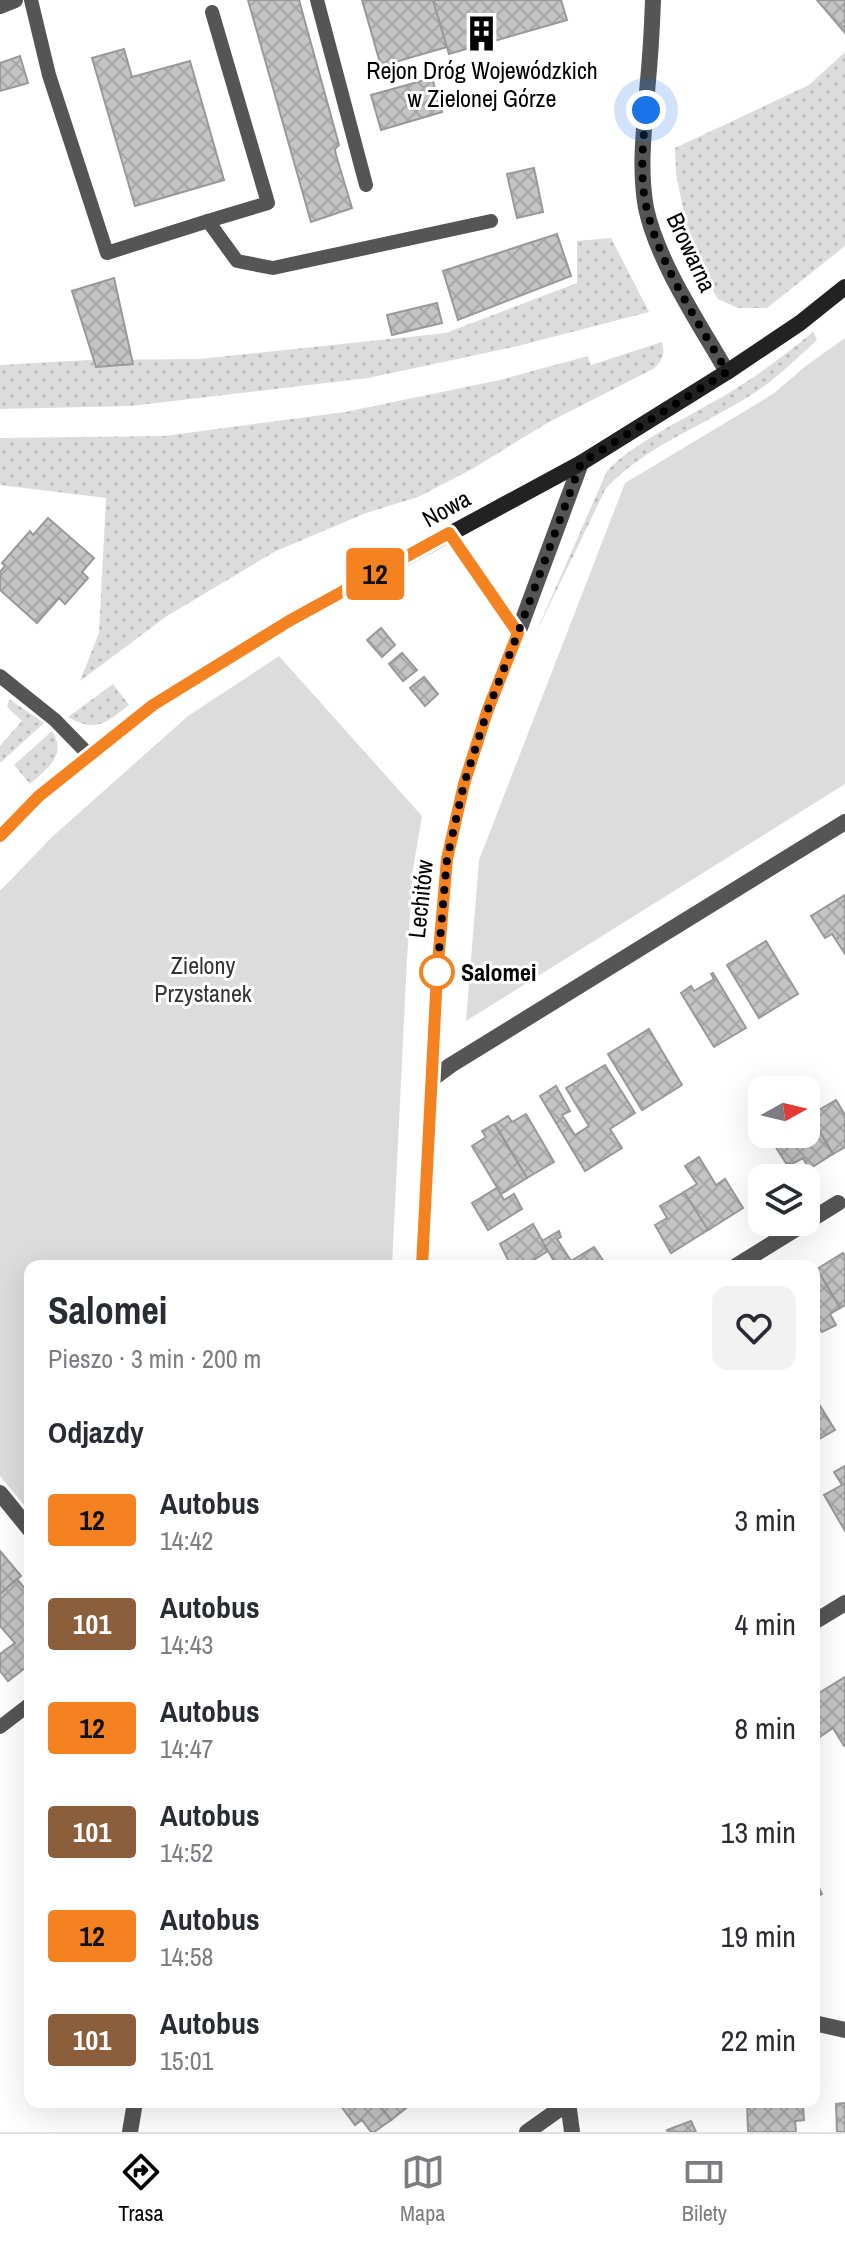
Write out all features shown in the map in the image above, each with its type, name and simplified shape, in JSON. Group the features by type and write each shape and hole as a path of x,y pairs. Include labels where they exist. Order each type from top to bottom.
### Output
{"street":[{"path":"0,6 15,0"},
{"name":"Browarna","path":"653,0 643,142 642,177 647,209 661,253 727,372"},
{"name":"Nowa","path":"0,836 39,796 153,705 277,628 581,463 727,372 800,323 845,287"},
{"name":"Lechitów","path":"422,1260 437,974 447,859 464,784 482,726 581,463"},
{"path":"449,533 518,633"},
{"path":"432,1079 845,822"},
{"path":"746,1260 843,1203"},
{"path":"0,1493 24,1523"},
{"path":"820,1618 845,1603"},
{"path":"820,2024 845,2030"},
{"path":"130,2132 134,2108"},
{"path":"527,2132 561,2108"},
{"path":"569,2108 572,2132"}],"lane":[{"path":"31,0 49,75 107,253 268,203 212,12"},
{"path":"317,0 366,185"},
{"path":"208,221 237,261 273,268 491,221"},
{"path":"2,683 55,720 89,755"},
{"path":"0,1727 24,1709"}],"green space":[{"path":"845,52 845,246 767,308 738,308 718,299 693,257 676,174 675,148 809,85"},
{"path":"611,238 649,312 514,347 368,378 131,406 0,409 0,365 200,359 446,333 577,283 577,241"},
{"path":"813,332 817,339 815,342 770,382 662,445 606,488 534,637 607,471 646,441 757,374"},
{"path":"845,338 845,784 466,1021 479,860 625,483 773,394"},
{"path":"662,342 662,357 653,369 549,422 472,469 418,497 366,513 276,551 167,616 80,681 99,633 106,498 0,485 0,438 164,436 345,412 500,380 588,356 591,365"},
{"name":"Zielony Przystanek","path":"279,656 422,816 413,869 392,1260 24,1260 24,1505 0,1476 0,891 52,837 188,716"},
{"path":"113,684 129,705 114,717 94,725 68,717"},
{"path":"9,699 44,723 0,763 0,746 22,721 7,707"},
{"path":"52,731 58,747 57,754 49,767 30,784 14,765"}],"building":[{"path":"248,0 299,0 339,145 335,149 336,155 352,208 311,222"},
{"path":"362,0 433,0 447,47 381,66"},
{"name":"Rejon Dróg Wojewódzkich w Zielonej Górze","path":"433,0 561,0 567,20 449,54"},
{"path":"817,0 845,0 845,33"},
{"path":"124,49 132,77 190,61 224,180 135,206 92,58"},
{"path":"20,56 28,83 0,91 0,63"},
{"path":"432,78 442,112 381,130 371,95"},
{"path":"534,168 543,212 517,218 507,174"},
{"path":"557,234 571,276 458,320 443,271"},
{"path":"114,278 133,364 96,367 72,291"},
{"path":"437,303 442,323 392,335 387,315"},
{"path":"48,518 94,558 82,572 88,578 65,604 59,598 37,623 0,590 0,572 5,566 2,563 30,531 33,535"},
{"path":"381,628 395,645 382,657 367,640"},
{"path":"402,653 417,670 403,681 389,664"},
{"path":"424,677 438,694 425,706 410,688"},
{"path":"845,895 845,954 832,934 825,938 811,916"},
{"path":"766,941 798,994 759,1018 727,965"},
{"path":"713,973 746,1028 714,1047 681,993 691,986 694,991 714,979"},
{"path":"649,1029 682,1085 642,1110 608,1054"},
{"path":"605,1065 635,1113 610,1129 622,1148 585,1171 540,1096 556,1086 570,1111 562,1115 575,1135 589,1126 566,1088"},
{"path":"836,1100 845,1115 845,1147 833,1154 820,1132 820,1109"},
{"path":"526,1114 554,1162 527,1178 495,1124 508,1116 512,1122"},
{"path":"494,1124 527,1178 501,1194 472,1146 486,1137 482,1131"},
{"path":"820,1132 833,1154 817,1164 806,1164 803,1158 792,1164 786,1163 776,1148 820,1148"},
{"path":"699,1157 716,1185 725,1179 743,1208 708,1230 684,1192 697,1184 685,1166"},
{"path":"497,1188 504,1200 514,1194 522,1209 488,1230 472,1203"},
{"path":"684,1192 708,1230 671,1253 655,1225 667,1218 660,1206"},
{"path":"533,1224 548,1251 534,1260 508,1260 500,1244"},
{"path":"559,1231 561,1237 557,1239 570,1260 553,1260 542,1241"},
{"path":"594,1247 603,1260 573,1260"},
{"path":"843,1253 845,1305 840,1308 820,1274 820,1267"},
{"path":"820,1274 840,1308 830,1314 836,1325 822,1332"},
{"path":"820,1406 835,1430 820,1439"},
{"path":"845,1466 845,1531 824,1495 842,1485 834,1472"},
{"path":"0,1551 21,1576 0,1594"},
{"path":"17,1579 24,1588 24,1669 8,1681 0,1671 0,1654 15,1643 0,1626 0,1594"},
{"path":"845,1677 844,1746 833,1728 820,1737 820,1692"},
{"path":"845,2103 845,2132 837,2132 836,2104"},
{"path":"342,2108 382,2108 391,2120 374,2132 362,2120 355,2125"},
{"path":"382,2108 406,2108 391,2120"},
{"path":"747,2108 803,2108 804,2120 795,2121 796,2132 748,2132"},
{"path":"691,2121 696,2132 667,2130"}],"bus line":[{"name":"12","path":"0,836 39,796 153,705 289,621 449,533 518,633 487,712 464,784 447,859 437,974 422,1260"}],"place":[{"name":"Rejon Dróg Wojewódzkich w Zielonej Górze","path":"482,33"},
{"name":"Salomei","path":"437,972"}],"route":[{"path":"437,972 447,859 464,784 487,712 581,463 727,372 661,253 647,209 642,177 646,110"}]}
